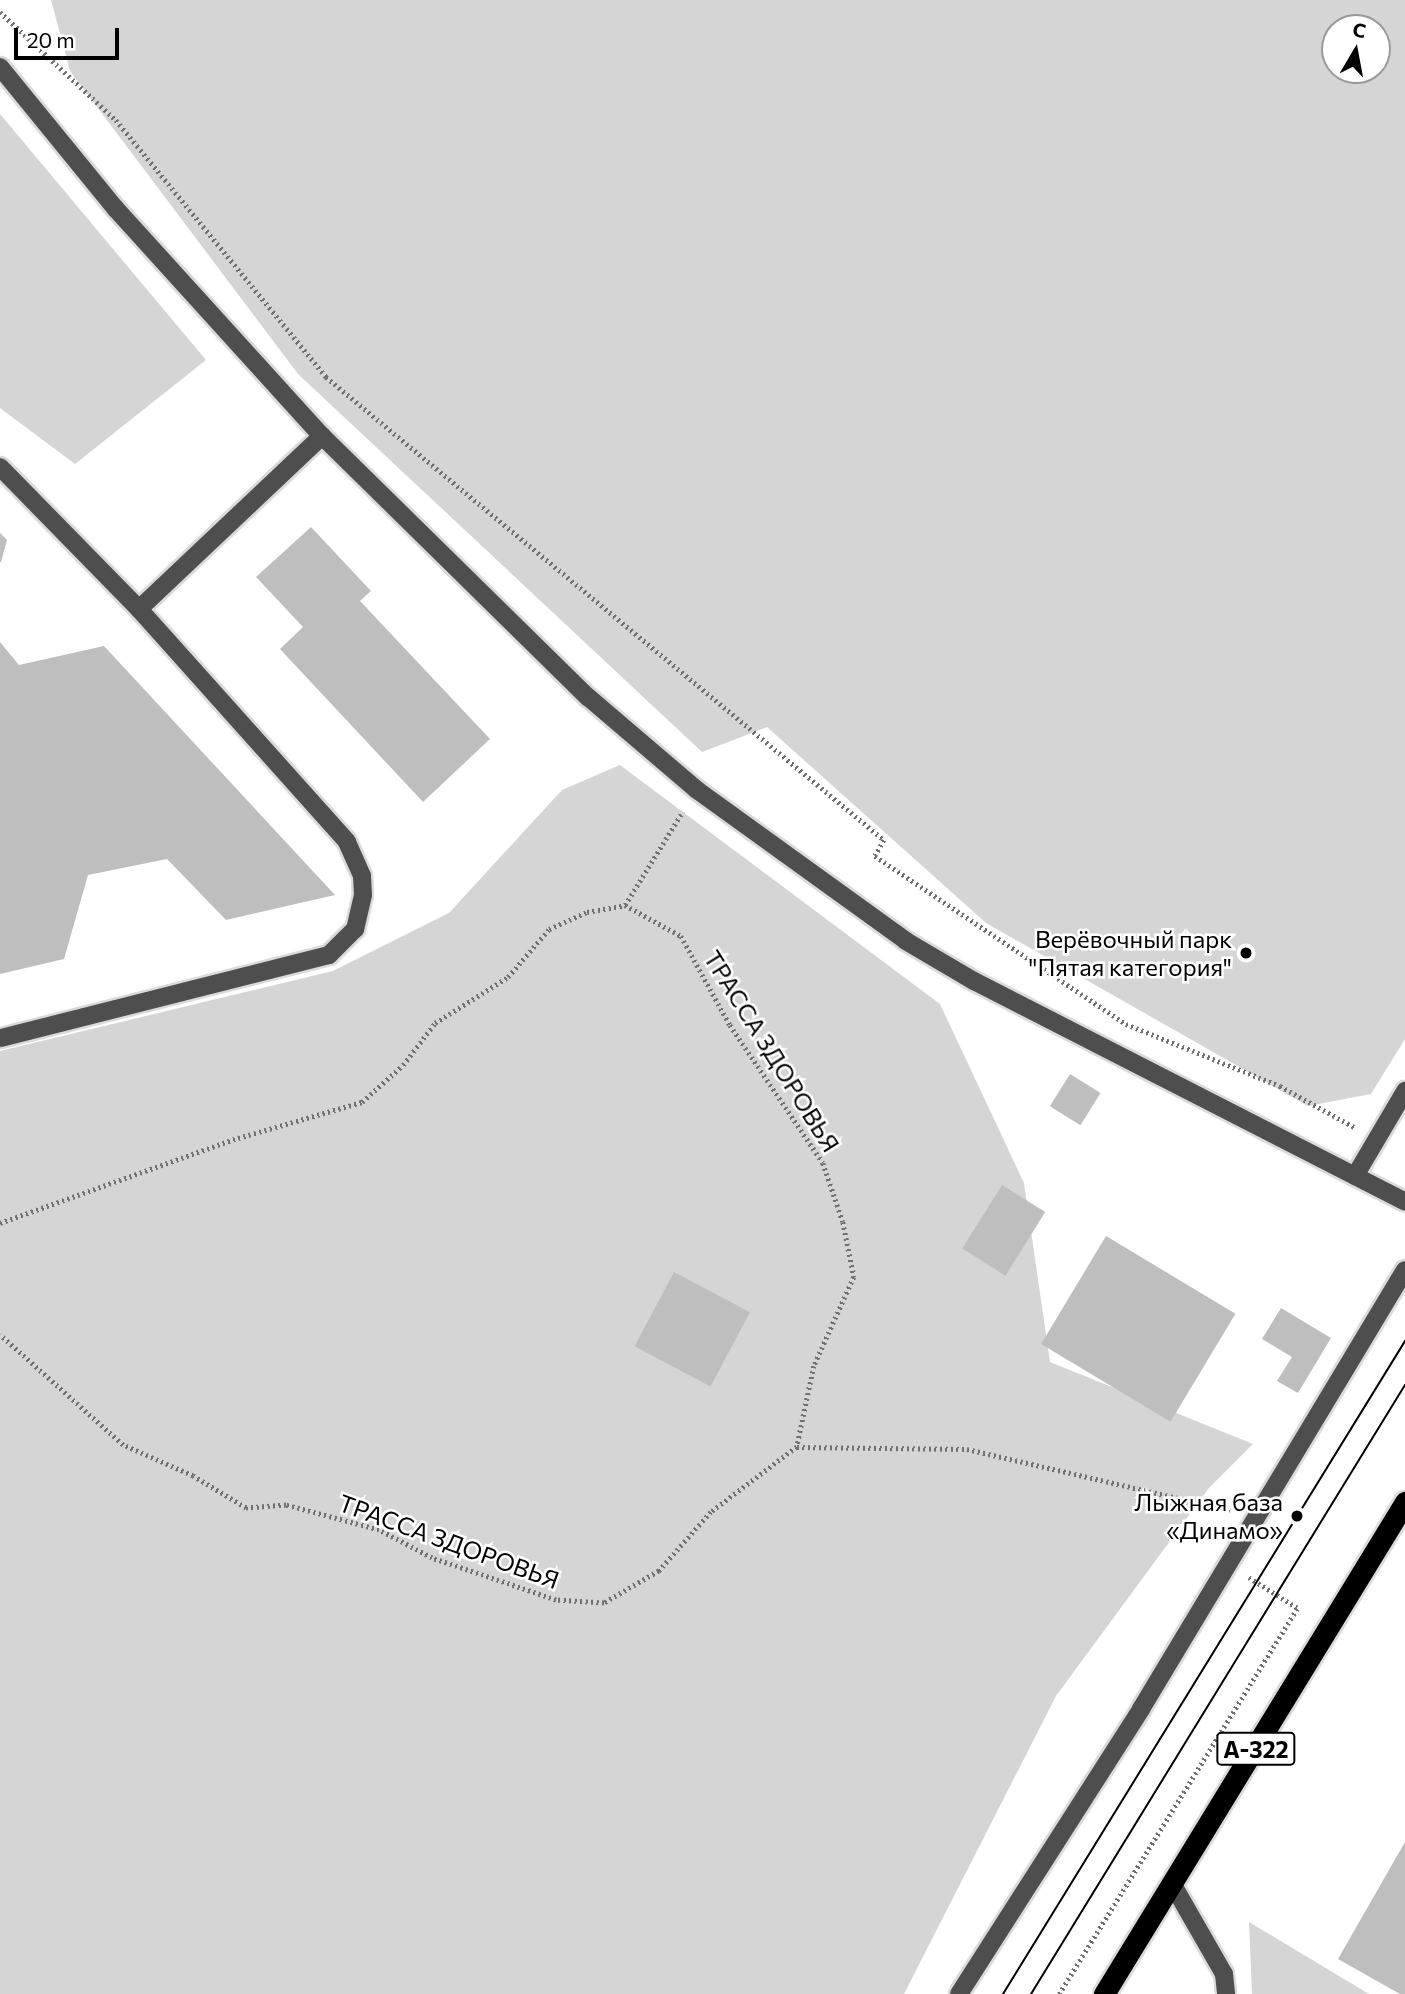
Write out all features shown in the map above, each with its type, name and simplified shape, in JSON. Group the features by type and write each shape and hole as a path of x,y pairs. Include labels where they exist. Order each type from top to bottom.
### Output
{"highway":[{"name":"А-322","path":"1104,1994 1405,1502"}],"street":[{"path":"0,67 116,209 322,436 588,697 697,789 906,940 974,981 1405,1202"},
{"path":"139,609 322,436"},
{"path":"0,467 139,609 347,842 362,876 355,929 329,956 0,1038"},
{"path":"1355,1176 1405,1091"},
{"path":"959,1994 1258,1516 1405,1270"},
{"path":"1173,1885 1224,1974 1226,1994"}],"path":[{"path":"0,12 116,120 326,377 884,840 875,856 1126,1024 1280,1086 1376,1139"},
{"path":"0,1223 238,1138 362,1102 403,1065 435,1023 508,977 549,929 587,912 625,905 697,789"},
{"name":"ТРАССА ЗДОРОВЬЯ","path":"0,1335 123,1445 193,1476 246,1508 286,1505 379,1530 432,1558 556,1600 604,1603 659,1571 711,1512 797,1447 814,1366 854,1278 843,1222 823,1163 730,1026 681,936 625,905"},
{"path":"797,1447 967,1449 1258,1516"},
{"path":"1059,1994 1297,1608 1245,1575 1252,1564"}],"shaded area":[{"path":"51,0 1405,0 1405,1039 1371,1094 1308,1106 986,923 767,727 702,752 298,374 70,71"},
{"path":"0,114 206,360 75,464 0,408"},
{"path":"620,765 940,1004 1024,1183 1050,1362 1253,1444 1209,1488 1056,1696 904,1994 0,1994 0,1051 333,971 449,913 562,790"},
{"path":"1249,1922 1369,1994 1252,1994"}],"building":[{"path":"311,527 371,591 360,601 490,739 423,802 280,649 303,627 256,577"},
{"path":"0,533 7,540 1,562 0,562"},
{"path":"0,642 19,665 104,646 335,895 226,920 167,859 88,875 64,959 0,974"},
{"path":"1070,1074 1101,1093 1080,1125 1050,1106"},
{"path":"1002,1185 1045,1212 1006,1276 962,1249"},
{"path":"1106,1236 1235,1314 1171,1422 1041,1344"},
{"path":"674,1272 750,1312 710,1387 635,1346"},
{"path":"1281,1308 1331,1338 1298,1393 1277,1381 1292,1357 1262,1339"},
{"path":"1405,1842 1405,1994 1400,1994 1338,1959"}],"tram line":[{"path":"1003,1994 1405,1341"},
{"path":"1031,1994 1405,1385"}],"place":[{"name":"Верёвочный парк \"Пятая категория\"","path":"1246,953"},
{"name":"Лыжная база «Динамо»","path":"1297,1516"}]}
